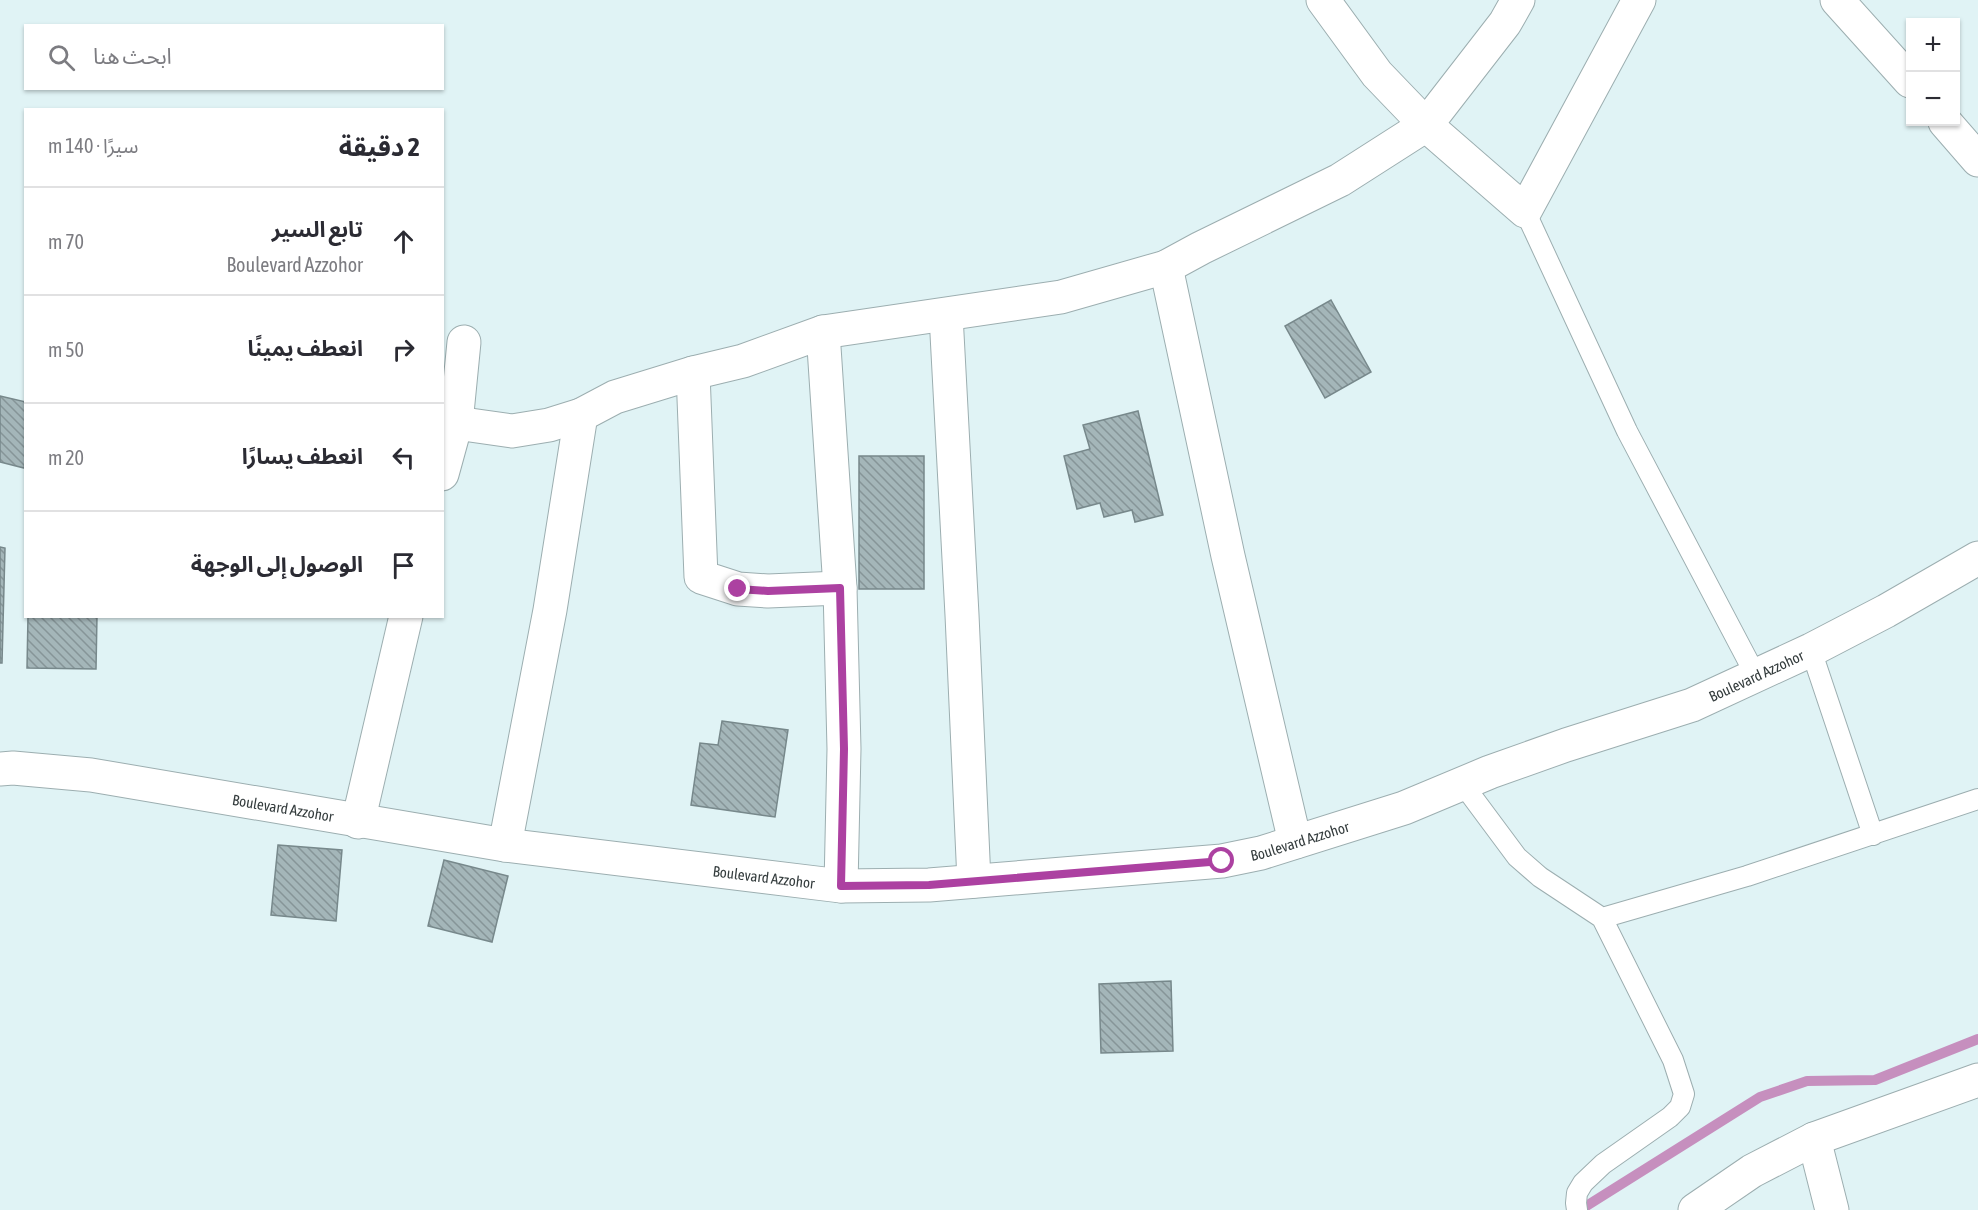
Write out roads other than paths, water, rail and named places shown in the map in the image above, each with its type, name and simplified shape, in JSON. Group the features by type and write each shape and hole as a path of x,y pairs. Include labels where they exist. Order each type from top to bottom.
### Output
{"street":[{"path":"456,423 512,430 549,425 581,414 615,397 693,373 743,361 823,332 1061,297 1166,267 1340,180 1426,125 1504,23 1518,0"},
{"path":"1335,3 1377,74 1426,125 1525,211 1639,0"},
{"path":"1837,0 1906,76"},
{"path":"1948,126 1978,160"},
{"path":"1166,267 1228,556 1295,842"},
{"path":"946,315 974,881"},
{"path":"823,332 840,588 844,749 841,886"},
{"path":"444,467 456,423 464,342"},
{"path":"693,373 701,578 738,589 768,591 840,588"},
{"path":"505,845 550,610 581,414"},
{"name":"Boulevard Azzohor","path":"0,769 13,768 91,775 358,822 505,845 841,886 929,885 1222,861 1261,853 1404,808 1462,783 1566,745 1692,705 1811,650 1886,611 1978,558"},
{"path":"358,822 406,618"},
{"path":"1695,1210 1752,1171 1814,1138 1978,1080"},
{"path":"1814,1138 1833,1210"}],"lane":[{"path":"1525,211 1627,431 1756,676"},
{"path":"1811,650 1873,835"},
{"path":"1462,783 1517,857 1569,898 1602,918 1673,1060 1684,1094 1680,1107 1670,1117 1603,1164 1583,1183 1577,1193 1577,1210"},
{"path":"1602,918 1747,876 1978,799"}],"waterway":[{"path":"1580,1210 1760,1097 1807,1081 1875,1080 1978,1039"}]}
